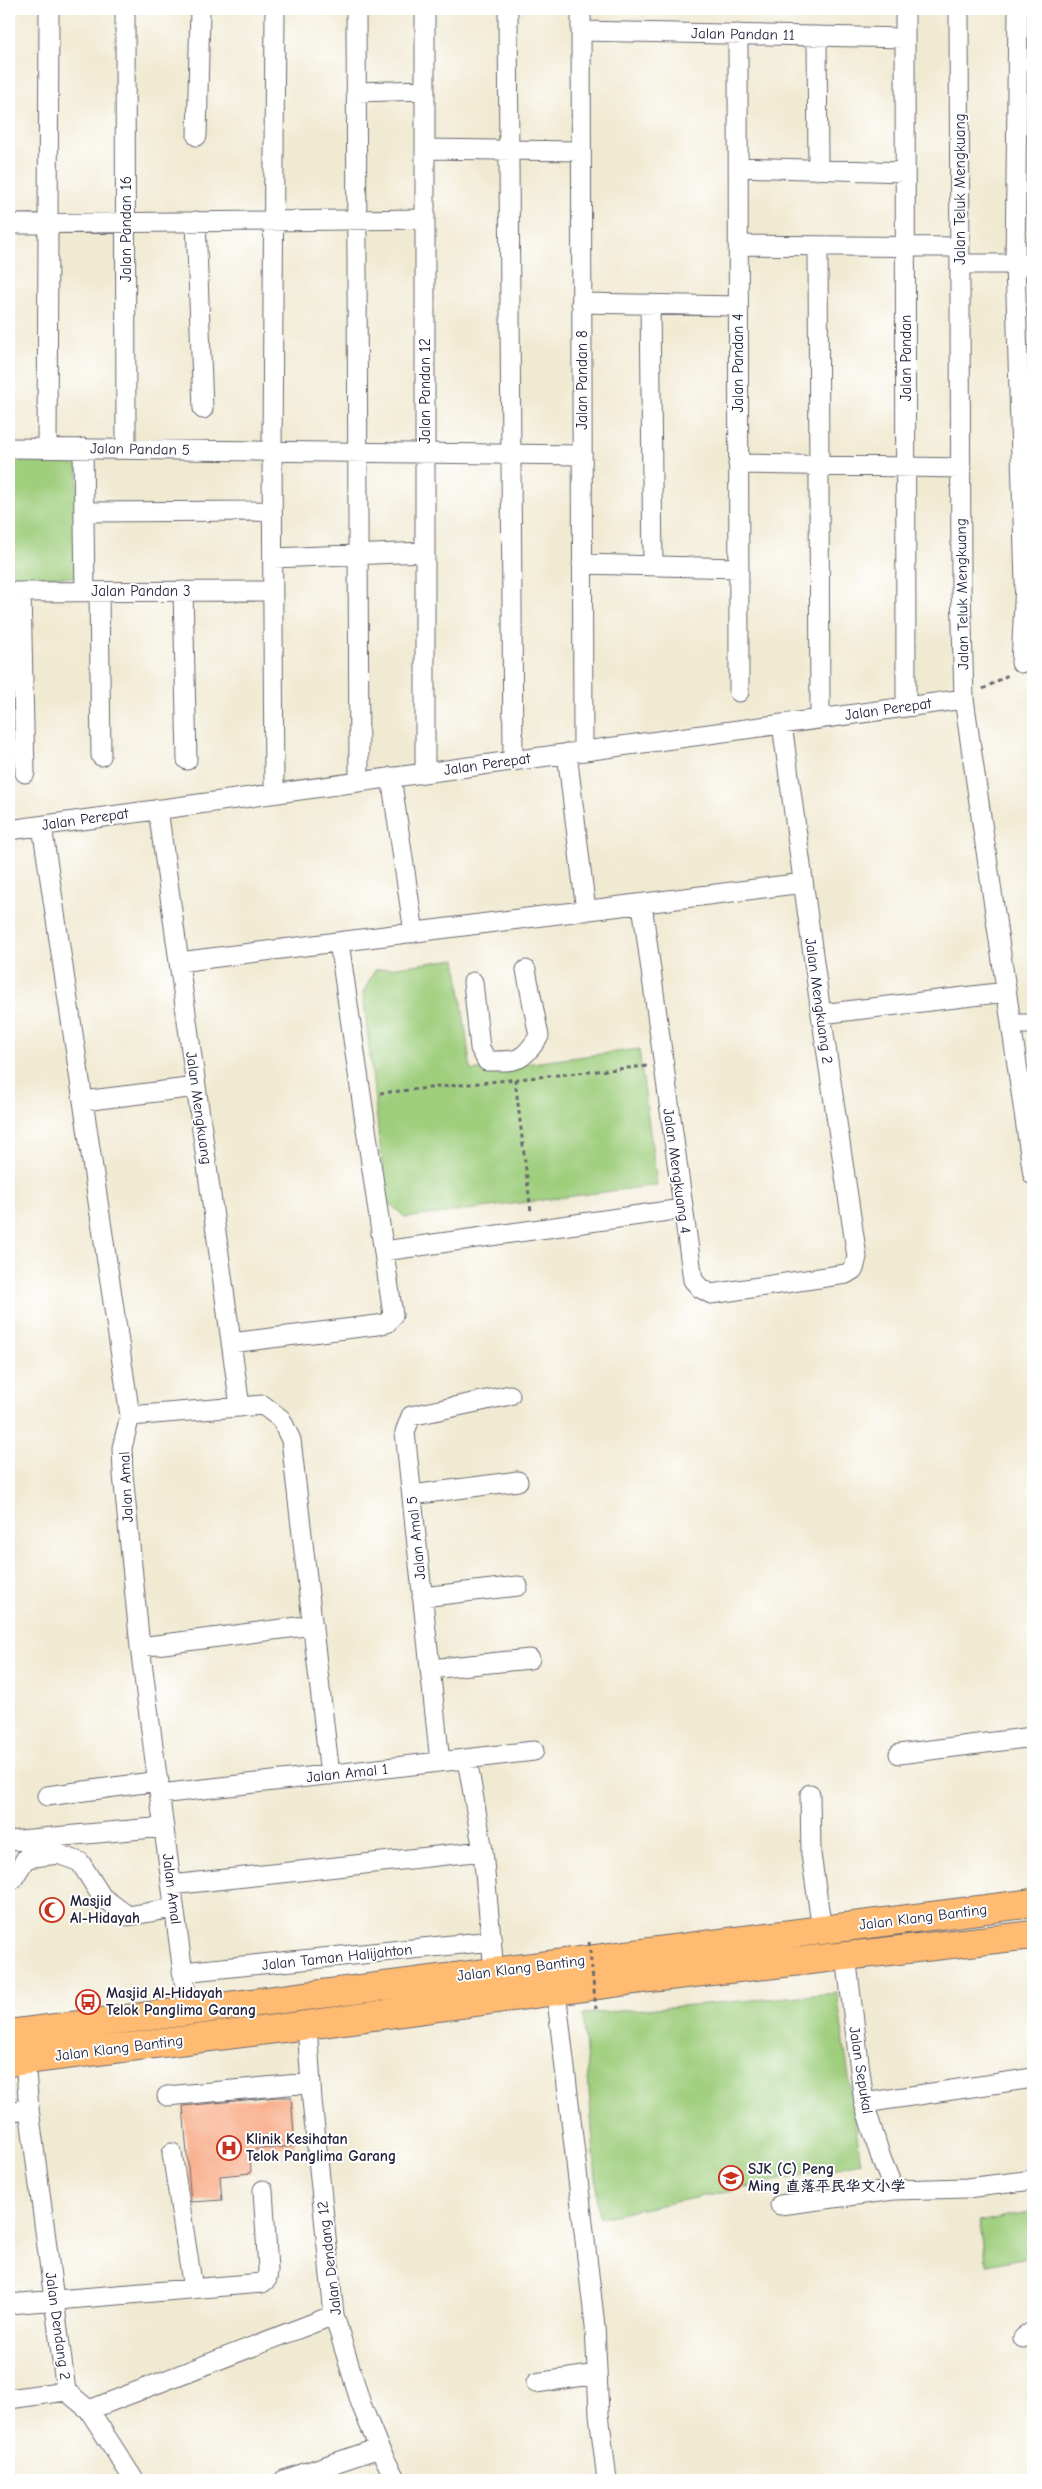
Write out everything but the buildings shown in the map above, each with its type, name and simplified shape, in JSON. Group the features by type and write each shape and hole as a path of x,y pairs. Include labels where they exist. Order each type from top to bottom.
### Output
{"highway":[{"name":"Jalan Klang Banting","path":"9,2034 1033,1903"},
{"name":"Jalan Klang Banting","path":"17,2061 307,2025 650,1978 1033,1936"}],"street":[{"path":"47,448 49,9"},
{"name":"Jalan Pandan 16","path":"125,9 126,448"},
{"path":"197,136 200,9"},
{"path":"274,793 272,450 275,9"},
{"path":"356,9 359,782"},
{"name":"Jalan Pandan 12","path":"425,772 426,9"},
{"path":"508,9 513,760"},
{"name":"Jalan Pandan 8","path":"580,9 582,564 575,752 586,911"},
{"name":"Jalan Pandan","path":"905,9 906,706"},
{"name":"Jalan Teluk Mengkuang","path":"959,9 964,699 1033,1175"},
{"path":"1018,9 1026,93 1024,264 1029,581 1021,663"},
{"name":"Jalan Pandan 11","path":"581,31 905,38"},
{"name":"Jalan Pandan 4","path":"738,34 739,692"},
{"path":"817,36 818,170"},
{"path":"356,92 426,90"},
{"path":"426,149 581,151"},
{"path":"738,168 905,172"},
{"path":"9,224 426,219"},
{"path":"196,222 203,409"},
{"path":"738,245 905,247 1024,264"},
{"path":"818,246 820,718"},
{"path":"581,303 738,306"},
{"path":"650,304 653,566"},
{"name":"Jalan Pandan 5","path":"9,448 582,455"},
{"path":"84,448 84,512 92,592 101,756"},
{"path":"738,464 961,468"},
{"path":"84,512 272,511"},
{"path":"272,558 425,552"},
{"path":"582,564 738,568"},
{"path":"183,591 187,760"},
{"name":"Jalan Pandan 3","path":"15,592 272,591"},
{"path":"15,592 25,773"},
{"name":"Jalan Perepat","path":"9,830 964,699"},
{"name":"Jalan Mengkuang 2","path":"782,724 821,1014 857,1257 854,1269 846,1274"},
{"path":"391,777 414,933"},
{"name":"Jalan Mengkuang","path":"158,809 240,1407"},
{"path":"42,826 130,1416 263,1405 281,1419 291,1440 330,1775"},
{"path":"179,962 803,883"},
{"name":"Jalan Mengkuang 4","path":"642,904 693,1280 700,1288 711,1294 846,1274"},
{"path":"231,1343 388,1323 393,1315 339,942"},
{"path":"473,982 480,1048 487,1061 513,1061 528,1054 539,1036 526,970"},
{"path":"821,1014 1006,992"},
{"path":"1011,1024 1033,1024"},
{"path":"83,1101 196,1087"},
{"path":"384,1251 682,1209"},
{"name":"Jalan Amal 5","path":"440,1762 405,1432 411,1416 510,1395"},
{"name":"Jalan Amal","path":"130,1416 122,1448 123,1474 140,1647 188,2011"},
{"path":"412,1495 518,1481"},
{"path":"422,1597 518,1586"},
{"path":"140,1647 313,1625"},
{"path":"430,1669 530,1659"},
{"path":"899,1754 1033,1737"},
{"name":"Jalan Amal 1","path":"47,1796 330,1775 534,1751"},
{"path":"467,1759 476,1800 483,1851 494,1971"},
{"path":"810,1794 810,1854 822,1930"},
{"path":"9,1841 164,1827"},
{"path":"171,1885 483,1851"},
{"path":"9,1879 13,1879 26,1858 58,1854 80,1862 102,1897 128,1916 174,1908"},
{"name":"Jalan Taman Halijahton","path":"182,1972 492,1941"},
{"name":"Jalan Sepukal","path":"846,1956 864,2103 881,2158 894,2190"},
{"path":"556,1991 595,2326 597,2374 607,2480"},
{"name":"Jalan Dendang 12","path":"307,2025 310,2083 334,2315 361,2404 379,2448 396,2480"},
{"name":"Jalan Dendang 2","path":"17,2061 29,2109 66,2391 89,2410 134,2480"},
{"path":"864,2103 1033,2078"},
{"path":"167,2096 310,2083"},
{"path":"9,2111 29,2109"},
{"path":"172,2153 193,2288"},
{"path":"780,2205 894,2190 967,2188 1033,2180"},
{"path":"9,2304 262,2282 266,2279 268,2270 263,2190"},
{"path":"89,2410 334,2315"},
{"path":"536,2383 597,2374"},
{"path":"9,2399 66,2391"},
{"path":"284,2480 379,2448"}],"path":[{"path":"964,699 1006,676 1021,663"},
{"path":"513,1061 534,1230"},
{"path":"361,1095 663,1065"},
{"path":"589,1942 596,2009"}],"green space":[{"path":"9,457 78,457 77,577 9,577"},
{"path":"456,959 471,1071 639,1049 657,1185 406,1218 386,1200 363,993 375,970"},
{"path":"837,1993 861,2163 599,2218 583,2014"},
{"path":"1033,2211 1033,2256 987,2265 979,2222"}],"place":[{"name":"Masjid Al-Hidayah","path":"52,1910"},
{"name":"Masjid Al-Hidayah Telok Panglima Garang","path":"88,2002"},
{"name":"Klinik Kesihatan Telok Panglima Garang","path":"229,2148"},
{"name":"SJK (C) Peng Ming 直落平民华文小学","path":"731,2178"}]}
